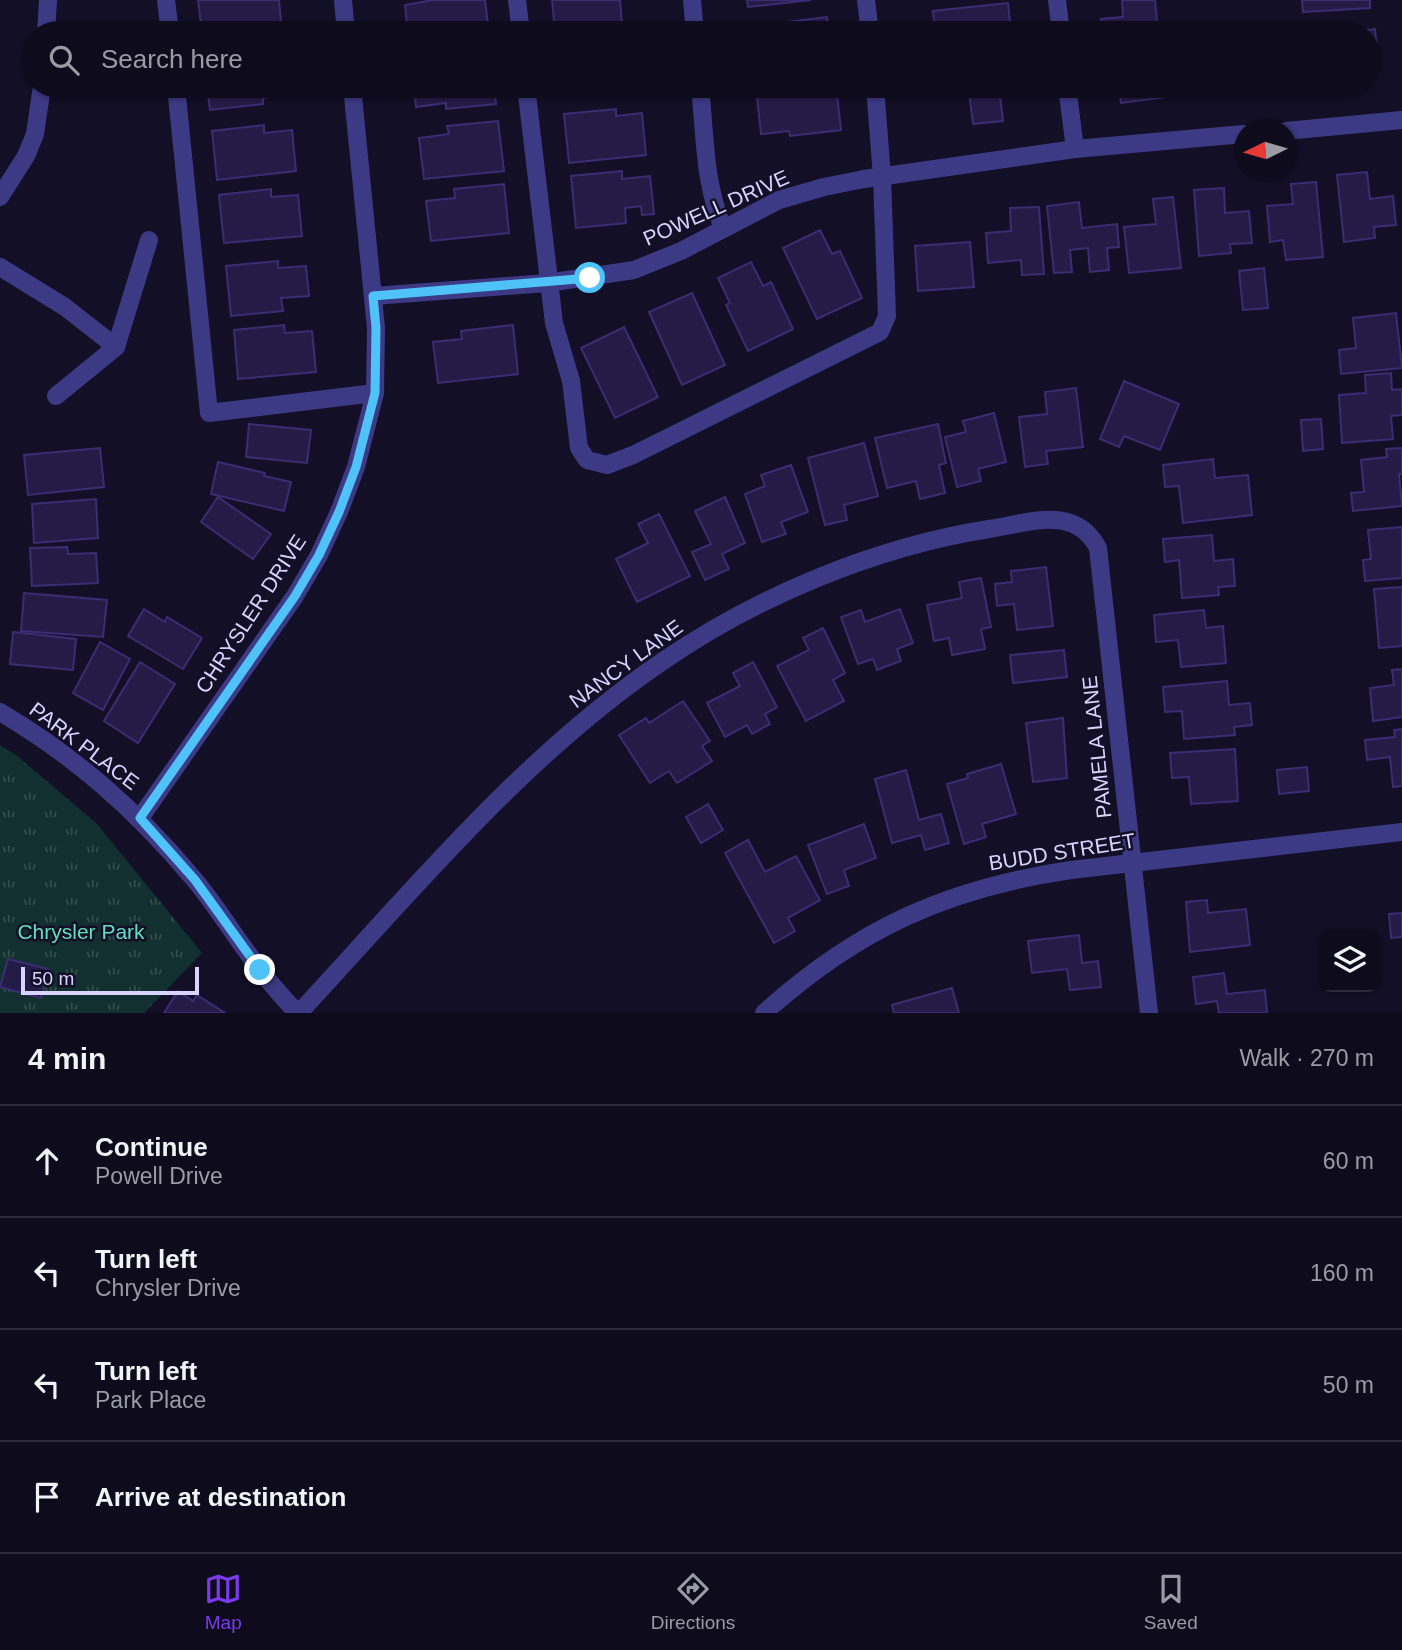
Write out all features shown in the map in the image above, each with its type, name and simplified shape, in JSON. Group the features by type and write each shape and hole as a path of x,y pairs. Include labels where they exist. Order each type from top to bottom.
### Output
{"street":[{"path":"47,21 48,0"},
{"path":"166,0 169,21"},
{"path":"343,0 345,21"},
{"path":"517,0 519,21"},
{"path":"692,0 694,21"},
{"path":"866,0 869,21"},
{"path":"1057,0 1060,21"},
{"path":"0,197 26,156 35,135 40,98"},
{"path":"177,98 209,412 375,393"},
{"name":"CHRYSLER DRIVE","path":"140,818 295,596 319,555 356,467 375,393 376,328 353,98"},
{"path":"527,98 547,283 554,323 571,381 579,448 587,460 607,465 633,455 880,332 887,316 876,98"},
{"path":"701,98 710,187 713,204 723,228"},
{"path":"1069,98 1075,149"},
{"path":"1297,130 1402,120"},
{"name":"POWELL DRIVE","path":"373,296 547,283 634,270 681,251 779,200 824,187 1075,149 1234,135"},
{"path":"56,396 116,347 149,240"},
{"path":"0,267 65,307 116,347"},
{"name":"NANCY LANE","path":"298,1013 474,824 538,761 608,701 664,660 731,620 800,586 852,566 910,547 977,531 1053,519 1078,524"},
{"name":"PAMELA LANE","path":"1078,524 1098,548 1149,1013"},
{"name":"PARK PLACE","path":"0,712 41,737 88,772 140,818 195,880 260,970 298,1013"},
{"name":"BUDD STREET","path":"764,1013 800,981 877,930 962,893 1025,877 1402,832"}],"green space":[{"name":"Chrysler Park","path":"0,745 16,755 97,824 202,953 144,1013 0,1013"}],"building":[{"path":"198,0 279,0 281,21 201,21"},
{"path":"433,0 485,0 488,21 407,21 405,5"},
{"path":"552,0 620,0 622,21 554,21"},
{"path":"747,0 811,0 748,7"},
{"path":"1122,0 1155,0 1157,21 1101,21 1123,17"},
{"path":"1302,0 1370,0 1370,8 1303,12"},
{"path":"1008,3 1010,21 934,21 933,11"},
{"path":"827,17 828,21 794,21"},
{"path":"208,98 263,98 263,104 210,110"},
{"path":"415,98 495,98 496,104 446,109 446,103 416,107"},
{"path":"757,98 837,98 841,130 790,136 789,131 761,134"},
{"path":"970,98 1000,98 1003,121 973,124"},
{"path":"1120,98 1160,98 1121,103"},
{"path":"616,109 616,116 642,113 646,155 569,163 564,114"},
{"path":"498,121 504,171 424,179 419,138 449,134 447,126"},
{"path":"264,125 264,133 292,130 296,171 217,180 212,131"},
{"path":"622,171 622,179 650,176 654,214 642,215 641,206 625,208 626,223 576,228 571,176"},
{"path":"1367,172 1370,199 1393,196 1396,225 1374,227 1375,238 1344,242 1337,175"},
{"path":"1316,182 1323,257 1286,260 1283,240 1270,242 1267,206 1293,204 1291,184"},
{"path":"504,184 509,233 431,241 426,201 455,198 454,189"},
{"path":"1224,188 1225,213 1249,211 1252,243 1230,244 1231,253 1199,256 1194,190"},
{"path":"271,189 271,197 298,195 302,236 224,243 219,195"},
{"path":"1173,197 1181,268 1129,273 1124,227 1156,224 1153,199"},
{"path":"1079,202 1082,228 1117,224 1119,247 1107,248 1109,270 1090,272 1088,248 1070,250 1072,272 1054,273 1047,206"},
{"path":"1039,207 1044,274 1022,275 1021,260 988,263 986,233 1011,231 1010,208"},
{"path":"820,230 832,254 840,251 862,298 817,319 783,248"},
{"path":"970,242 974,287 918,291 915,246"},
{"path":"278,261 278,268 306,266 309,296 281,298 283,311 231,316 226,266"},
{"path":"751,262 763,286 771,282 793,329 748,351 726,305 730,303 718,278"},
{"path":"1264,268 1268,308 1243,310 1239,271"},
{"path":"692,293 725,365 682,385 649,312"},
{"path":"1396,313 1402,368 1341,374 1339,350 1356,348 1353,318"},
{"path":"284,325 285,333 312,331 316,372 238,379 234,330"},
{"path":"513,325 518,374 438,383 433,342 462,339 461,331"},
{"path":"624,327 658,397 615,418 581,348"},
{"path":"1391,373 1392,390 1402,389 1402,415 1391,416 1393,439 1342,443 1339,395 1366,393 1365,375"},
{"path":"1124,381 1179,404 1160,450 1124,436 1119,447 1100,439"},
{"path":"1076,388 1083,447 1046,451 1048,464 1025,467 1019,417 1047,414 1045,392"},
{"path":"994,413 1006,462 978,469 981,481 957,487 945,437 966,432 963,421"},
{"path":"1321,419 1323,449 1303,451 1301,420"},
{"path":"249,424 311,430 307,463 246,457"},
{"path":"938,424 946,463 939,465 945,493 920,499 916,481 887,488 875,438"},
{"path":"864,443 878,496 844,505 847,520 825,525 808,458"},
{"path":"100,448 104,487 28,495 24,455"},
{"path":"1402,448 1402,474 1399,474 1402,506 1353,511 1351,493 1364,492 1361,460 1387,457 1386,449"},
{"path":"1213,459 1215,478 1248,475 1252,515 1183,523 1179,486 1165,487 1163,465"},
{"path":"218,462 291,482 284,511 211,494"},
{"path":"791,465 808,512 781,522 786,534 762,542 745,494 765,486 761,475"},
{"path":"218,497 271,534 253,559 201,522"},
{"path":"725,497 745,543 722,554 729,569 705,580 692,552 711,544 695,511"},
{"path":"96,499 98,538 34,543 32,504"},
{"path":"659,514 690,576 637,602 616,559 648,543 638,524"},
{"path":"1402,527 1402,578 1365,581 1363,560 1371,559 1368,530"},
{"path":"1212,535 1214,561 1233,559 1235,586 1218,587 1219,595 1182,598 1179,560 1165,562 1163,539"},
{"path":"67,547 68,554 96,553 98,583 32,586 30,548"},
{"path":"1046,567 1053,626 1017,630 1014,604 997,606 995,584 1012,582 1011,571"},
{"path":"981,578 991,627 981,629 985,649 952,655 949,638 934,641 927,605 962,598 959,582"},
{"path":"1402,587 1402,646 1379,648 1374,589"},
{"path":"24,593 107,600 103,637 21,631"},
{"path":"144,609 165,622 167,617 202,638 183,669 128,636"},
{"path":"900,609 913,643 897,649 901,661 877,670 873,659 858,664 841,617 861,610 865,622"},
{"path":"1204,610 1206,628 1223,626 1226,663 1181,667 1178,640 1156,642 1154,615"},
{"path":"823,628 845,673 833,680 844,701 806,721 777,666 809,650 803,638"},
{"path":"13,632 76,639 73,670 10,664"},
{"path":"100,642 130,659 103,710 73,693"},
{"path":"1064,650 1067,677 1013,683 1010,655"},
{"path":"140,662 175,684 138,743 104,721"},
{"path":"753,662 777,707 765,714 770,724 752,734 747,725 725,737 707,703 740,686 733,673"},
{"path":"1402,669 1402,717 1373,721 1370,688 1394,685 1392,670"},
{"path":"1227,681 1229,705 1250,703 1252,725 1234,727 1235,735 1184,739 1182,711 1165,712 1163,687"},
{"path":"683,701 710,741 702,746 712,761 677,783 669,771 650,783 619,735 646,718 649,723"},
{"path":"1063,718 1067,778 1033,782 1026,723"},
{"path":"1402,729 1402,786 1393,787 1390,757 1367,760 1365,740 1395,737 1394,730"},
{"path":"1235,749 1238,801 1191,804 1189,777 1172,778 1170,753"},
{"path":"1001,764 1016,814 982,824 986,837 964,844 947,784 968,778 967,774"},
{"path":"1307,767 1309,791 1279,794 1277,770"},
{"path":"906,770 919,820 941,814 949,843 925,850 921,835 892,843 875,779"},
{"path":"708,804 723,830 701,843 686,817"},
{"path":"864,824 876,858 844,870 849,886 827,894 808,845"},
{"path":"748,840 765,872 796,856 820,900 788,918 795,931 774,943 725,853"},
{"path":"1207,900 1208,913 1246,909 1250,945 1190,952 1186,902"},
{"path":"1402,913 1402,937 1391,938 1389,914"},
{"path":"1079,935 1082,963 1098,961 1101,987 1070,990 1067,969 1032,973 1028,941"},
{"path":"8,959 48,969 41,998 0,987"},
{"path":"1224,973 1227,994 1265,990 1267,1013 1219,1013 1217,1001 1196,1004 1193,977"},
{"path":"952,988 959,1013 894,1013 892,1005"},
{"path":"178,991 193,1001 197,995 225,1013 164,1013"}],"route":[{"path":"260,970 195,880 140,818 295,596 319,555 339,512 356,467 375,393 376,328 373,296 590,278"}]}
